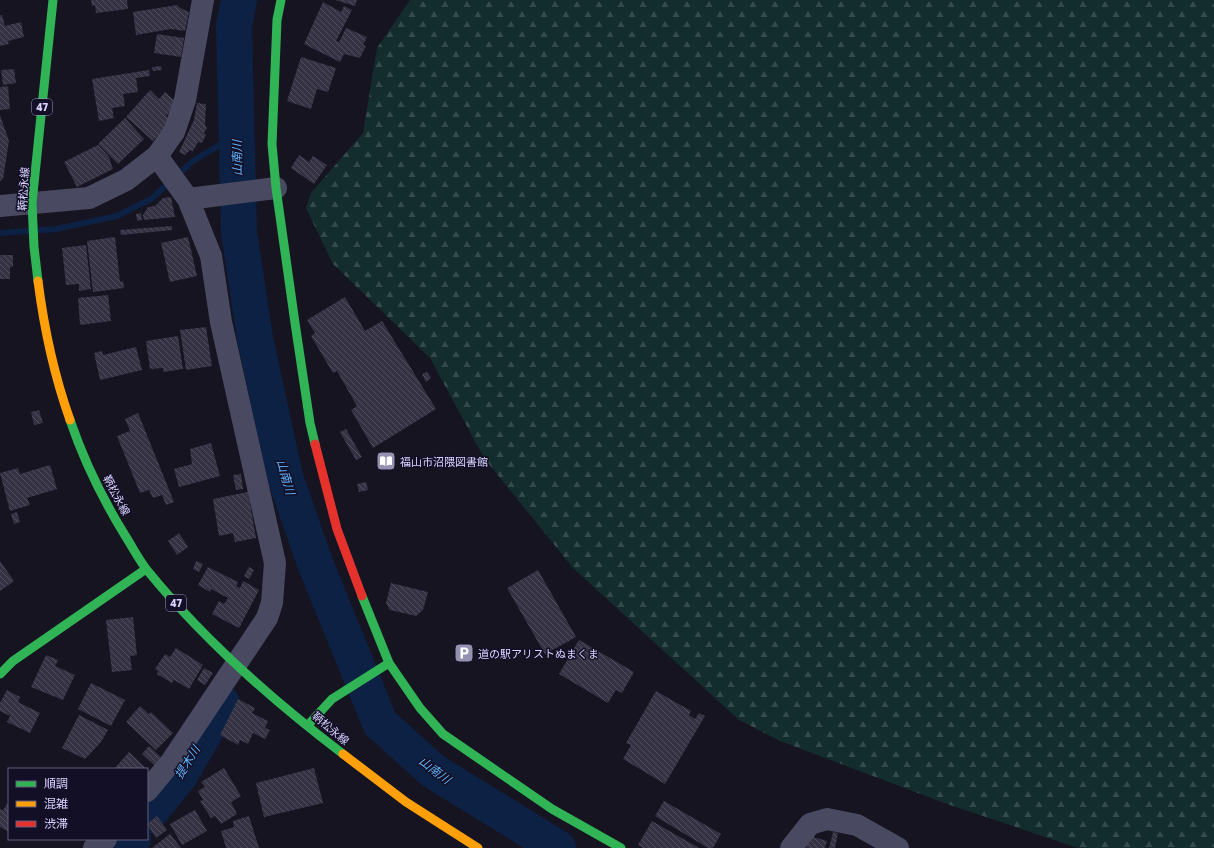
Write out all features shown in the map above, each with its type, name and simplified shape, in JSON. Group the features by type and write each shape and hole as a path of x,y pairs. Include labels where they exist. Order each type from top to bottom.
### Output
{"street":[{"name":"鞆松永線","path":"54,0 32,209 34,247 43,322 61,396 82,455 111,512 146,569 186,614 235,664 332,745 406,802 478,848"},
{"path":"148,790 170,762 267,618 272,603 275,563 221,322 211,256 180,182 174,132 185,100 203,0"},
{"path":"281,0 276,20 269,189 310,423 338,529 371,621 390,663 420,708 443,734 552,809 621,848"},
{"path":"0,206 32,209 88,198 126,180 180,182 269,189"},
{"path":"0,674 13,661 146,569"},
{"path":"308,724 332,699 390,663"},
{"path":"791,848 810,824 827,819 857,825 898,848"},
{"path":"94,848 105,840"}],"green space":[{"path":"410,0 1214,0 1214,848 1078,848 947,804 780,741 739,720 573,568 484,458 430,358 333,264 306,208 311,193 363,133 377,48"}],"building":[{"path":"91,0 127,0 128,9 96,13 95,5 92,6"},
{"path":"335,0 357,0 355,6"},
{"path":"323,2 341,12 344,6 352,10 336,41 339,42 346,28 367,37 363,45 366,46 360,58 344,54 340,62 304,44"},
{"path":"177,5 189,12 185,31 171,29 136,35 133,12"},
{"path":"0,15 2,15 5,26 21,22 24,37 8,41 9,44 0,46"},
{"path":"157,34 184,38 181,57 154,53"},
{"path":"301,57 336,68 328,92 317,89 311,109 287,101"},
{"path":"161,66 162,70 153,71 152,67"},
{"path":"14,69 16,83 3,85 1,70"},
{"path":"149,70 150,76 136,78 138,92 123,94 125,106 112,108 114,118 99,121 92,79"},
{"path":"8,86 10,109 0,110 0,87"},
{"path":"150,90 159,99 165,92 177,103 166,116 171,121 153,141 126,117"},
{"path":"197,103 206,104 205,125 207,128 204,133 206,135 202,143 198,142 193,151 190,150 185,155 179,152 194,120"},
{"path":"0,115 9,141 3,179 0,181"},
{"path":"125,118 144,139 118,164 98,144"},
{"path":"98,145 109,157 113,169 77,187 64,162"},
{"path":"299,155 309,162 313,156 327,165 314,184 291,168"},
{"path":"171,197 175,217 144,220 143,215 148,207 155,206 163,198"},
{"path":"141,213 142,220 137,221 136,214"},
{"path":"172,226 172,230 121,235 120,230"},
{"path":"115,237 120,282 123,281 124,288 93,292 87,241"},
{"path":"188,237 197,276 170,282 161,243"},
{"path":"86,245 91,289 79,291 79,284 66,285 62,248"},
{"path":"0,255 13,255 13,267 10,267 10,279 0,279"},
{"path":"108,295 111,321 80,325 78,298"},
{"path":"345,297 365,331 382,321 436,409 373,448 351,410 357,406 337,371 333,373 311,336 315,333 307,320"},
{"path":"206,327 212,366 186,370 180,330"},
{"path":"178,336 183,369 163,372 163,368 150,369 146,341"},
{"path":"136,347 142,370 100,380 94,353 102,351 103,355"},
{"path":"427,372 431,378 426,382 422,374"},
{"path":"39,410 43,423 34,425 31,412"},
{"path":"138,413 174,502 166,505 162,495 153,498 149,490 140,493 117,436 130,431 125,419"},
{"path":"346,429 362,457 356,460 340,432"},
{"path":"211,443 220,476 179,487 174,469 192,464 190,449"},
{"path":"50,465 57,489 27,498 30,505 10,511 0,473 18,468 20,474"},
{"path":"241,474 243,489 236,490 233,475"},
{"path":"366,482 368,490 359,492 357,484"},
{"path":"248,492 256,538 235,542 233,533 219,536 213,499"},
{"path":"17,512 20,522 14,524 11,514"},
{"path":"179,533 188,547 177,555 168,541"},
{"path":"0,561 14,581 0,591"},
{"path":"196,561 203,564 199,572 193,569"},
{"path":"208,567 238,582 236,586 240,588 243,581 259,590 239,628 212,614 219,601 224,604 228,598 211,589 210,592 198,585"},
{"path":"249,567 254,570 249,579 244,576"},
{"path":"538,570 576,637 545,654 507,588"},
{"path":"391,583 428,592 423,610 416,616 390,610 386,603"},
{"path":"133,617 137,655 130,656 132,670 112,672 106,620"},
{"path":"579,640 634,672 622,693 616,690 608,703 559,674"},
{"path":"176,648 203,665 189,689 174,680 172,683 157,674 158,671 155,669 165,654 170,657"},
{"path":"46,655 58,660 55,666 75,675 63,700 31,687"},
{"path":"204,668 213,673 205,685 197,680"},
{"path":"91,683 125,700 111,726 78,709"},
{"path":"7,690 20,697 18,702 40,713 30,733 7,722 10,716 0,711 0,703"},
{"path":"656,691 691,711 689,715 695,719 699,713 705,716 665,784 623,759 631,745 626,743"},
{"path":"238,699 255,708 252,713 268,721 265,728 270,730 265,739 253,733 248,744 240,740 238,745 220,735"},
{"path":"140,706 149,714 151,712 173,733 156,750 126,722"},
{"path":"79,715 108,730 101,742 85,759 62,748"},
{"path":"149,746 163,759 156,767 142,754"},
{"path":"129,752 146,768 115,768"},
{"path":"224,768 241,796 231,802 237,814 221,824 215,816 211,818 200,801 203,800 198,791 205,787 201,782"},
{"path":"314,768 323,803 264,817 256,783"},
{"path":"664,801 721,834 713,848 708,848 655,816"},
{"path":"8,804 8,831 0,827 0,809 3,810"},
{"path":"195,810 207,831 182,845 170,824"},
{"path":"157,816 167,830 156,838 148,823"},
{"path":"249,816 259,848 226,848 221,831 234,827 233,821"},
{"path":"652,821 699,848 643,848 638,845"},
{"path":"833,832 838,833 835,848 829,848"},
{"path":"170,834 181,848 152,848"},
{"path":"810,836 827,841 825,848 806,848"}],"waterway":[{"name":"山南川","path":"239,0 234,26 239,232 255,338 285,477 315,563 380,723 433,771 558,848"},
{"path":"0,233 56,229 117,216 151,199 193,161 236,135"},
{"name":"提木川","path":"148,815 180,775 222,703"},
{"name":"提木川","path":"128,848 132,840"}],"traffic: fast":[{"path":"38,281 34,247 32,203 53,0"},
{"path":"281,0 277,20 272,144 276,188 295,323 310,423 315,444"},
{"path":"70,420 81,450 102,495 147,570 191,620 239,668 290,712 343,754"},
{"path":"0,674 13,661 146,569"},
{"path":"362,596 389,663 420,708 443,734 552,809 621,848"},
{"path":"308,725 332,699 389,663"}],"traffic: slow":[{"path":"38,281 50,351 70,420"},
{"path":"343,754 406,802 478,848"}],"traffic: jam":[{"path":"315,444 337,529 362,596"}],"place":[{"name":"福山市沼隈図書館","path":"386,461"},
{"name":"道の駅アリストぬまくま","path":"464,653"}]}
